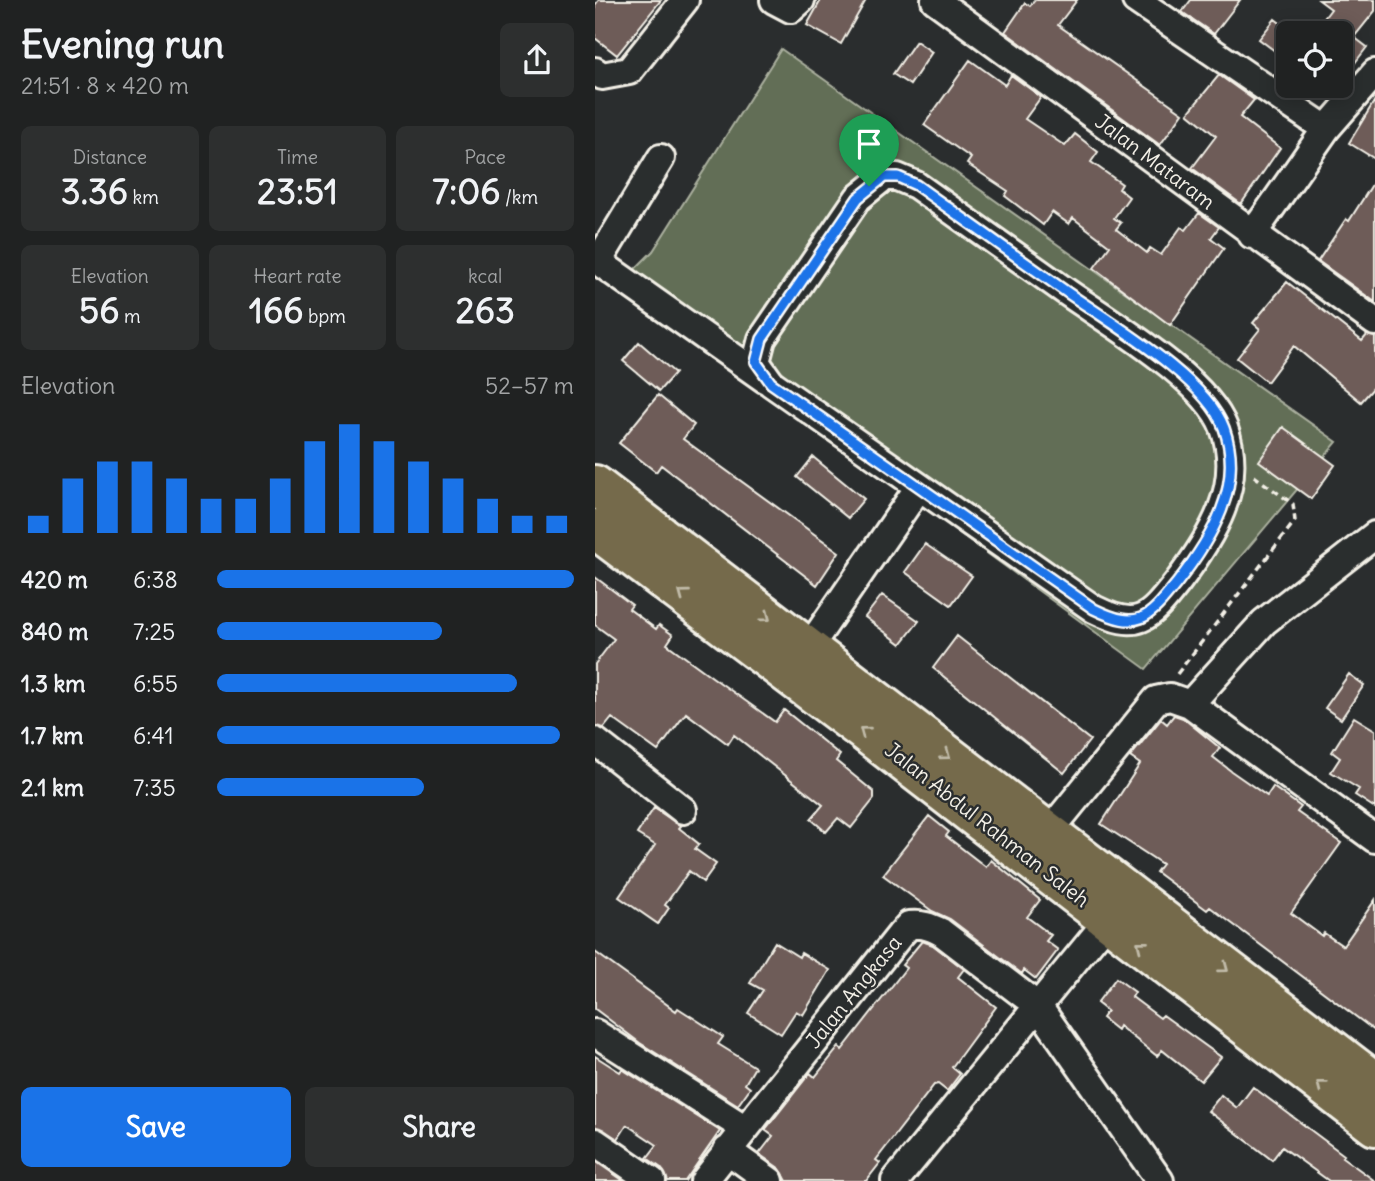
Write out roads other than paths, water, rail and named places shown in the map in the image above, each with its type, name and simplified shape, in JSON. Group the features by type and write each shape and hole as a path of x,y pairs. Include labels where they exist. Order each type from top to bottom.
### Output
{"highway":[{"name":"Jalan Abdul Rahman Saleh","path":"595,485 612,527 1109,919 1245,1005 1375,1082"},
{"name":"Jalan Abdul Rahman Saleh","path":"612,527 808,649 1048,833 1245,1005 1375,1126"}],"street":[{"path":"595,71 602,76 629,71 685,0"},
{"path":"774,0 791,9 801,0"},
{"name":"Jalan Mataram","path":"935,0 1375,323"},
{"path":"1136,0 1326,130"},
{"path":"1252,235 1326,130 1375,73"},
{"path":"661,158 601,257 603,265 919,487 1094,609 1120,622 1141,620 1162,602 1207,541 1228,496 1231,459 1224,427 1210,402 1166,362 916,185 898,177 884,177 858,198 762,339 756,362 771,383"},
{"path":"808,649 919,487"},
{"path":"1190,704 1265,622 1375,535"},
{"path":"1048,833 1156,701 1170,697 1190,704 1375,839"},
{"path":"595,741 684,810"},
{"path":"895,1181 1109,919"},
{"name":"Jalan Angkasa","path":"704,1181 909,925 928,925 1038,1006 1160,1181"},
{"path":"595,1032 744,1128"},
{"path":"595,1142 652,1181"},
{"path":"727,1150 770,1181"}]}
